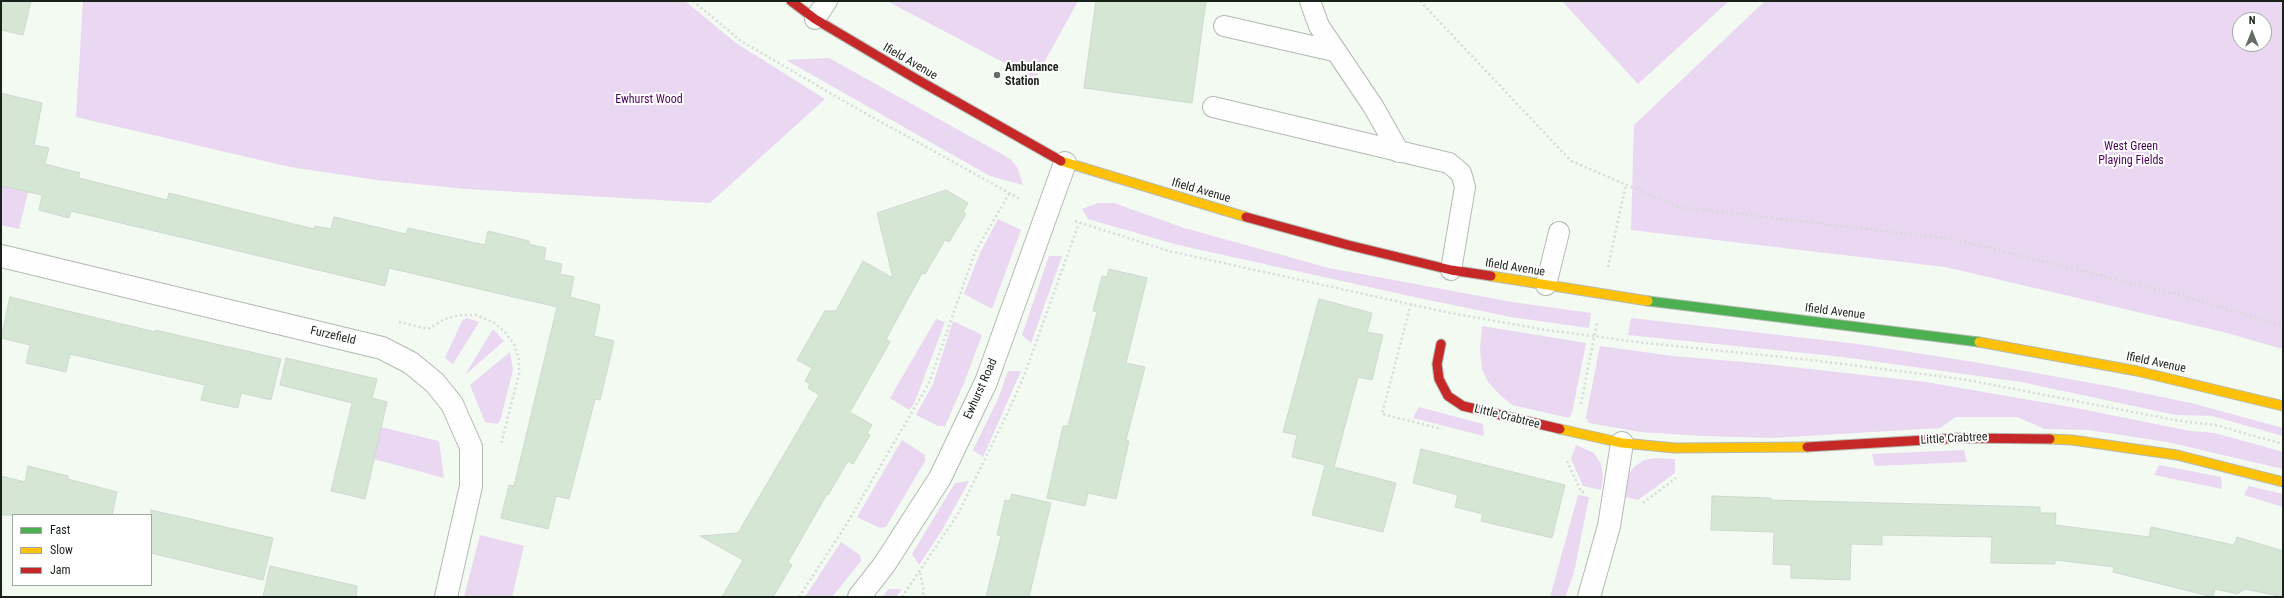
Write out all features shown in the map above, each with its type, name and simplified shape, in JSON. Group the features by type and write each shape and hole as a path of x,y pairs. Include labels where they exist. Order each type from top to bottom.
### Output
{"street":[{"name":"Ifield Avenue","path":"791,1 815,19 918,80 1065,163 1190,201 1348,245 1451,270 1628,299 1962,339 2137,371 2283,406"},
{"name":"Ewhurst Road","path":"860,597 884,565 940,478 986,382 1065,163"},
{"name":"Furzefield","path":"1,256 382,348 411,363 436,383 452,404 471,447 471,486 446,597"},
{"name":"Little Crabtree","path":"1441,344 1438,364 1439,379 1448,396 1463,406 1622,444 1675,448 1778,449 1960,438 2014,437 2072,440 2177,455 2222,465 2283,482"},
{"path":"1589,597 1609,526 1622,444"}],"lane":[{"path":"815,19 827,1"},
{"path":"1310,1 1319,26 1334,51 1373,106 1399,152"},
{"path":"1224,26 1334,51"},
{"path":"1213,107 1449,164 1462,173 1465,187 1451,270"},
{"path":"1546,285 1558,232"}],"path":[{"path":"1420,1 1571,161 1678,207 1953,239 2180,295 2283,326"},
{"path":"799,597 846,525 929,383 975,252 1009,194"},
{"path":"920,572 924,591 922,597"}],"green space":[{"name":"Ewhurst Wood","path":"83,1 685,1 736,43 825,99 710,203 466,189 377,180 290,167 76,117"},
{"path":"887,1 1078,1 1035,79"},
{"path":"1562,1 1729,1 1638,84"},
{"name":"West Green Playing Fields","path":"1765,1 2283,1 2283,349 2223,332 1945,267 1631,230 1634,125"},
{"path":"829,58 1009,158 1017,167 1023,185 990,176 786,60"},
{"path":"1,186 28,192 19,229 1,225"},
{"path":"1098,203 1114,203 1184,228 1329,268 1512,302 1591,313 1589,328 1511,317 1178,245 1088,219 1082,209"},
{"path":"998,219 1021,230 992,309 964,294 980,253"},
{"path":"1049,256 1062,256 1031,343 1022,335"},
{"path":"467,318 479,322 453,364 445,358 462,321"},
{"path":"1631,318 1858,344 1974,362 2108,386 2191,403 2283,428 2283,436 2212,416 2176,415 2021,382 1843,357 1628,335"},
{"path":"936,319 945,322 914,404 909,410 890,398"},
{"path":"953,321 982,335 964,383 945,426 938,426 916,415 933,384"},
{"path":"1482,326 1586,343 1572,413 1569,418 1512,405 1501,396 1488,382 1482,369 1480,350"},
{"path":"493,329 504,341 465,375"},
{"path":"1600,346 1672,356 1756,363 1926,382 2076,408 2190,431 2215,433 2283,452 2283,469 2167,442 2088,430 2045,429 2017,417 1956,417 1940,428 1773,438 1640,432 1589,423 1586,417"},
{"path":"510,352 513,370 500,421 497,424 485,422 470,385"},
{"path":"1008,371 1021,371 983,457 973,450 998,399"},
{"path":"1419,407 1483,424 1484,436 1413,418"},
{"path":"381,427 439,441 444,478 374,459"},
{"path":"902,440 925,455 925,461 886,527 880,528 857,517"},
{"path":"1576,445 1594,453 1601,464 1603,477 1601,490 1583,486 1571,459"},
{"path":"1964,450 1967,462 1875,466 1872,454"},
{"path":"1655,458 1675,459 1675,473 1638,500 1623,496 1627,476 1634,467 1644,460"},
{"path":"2159,465 2221,477 2222,489 2154,475"},
{"path":"969,481 941,532 919,565 912,554 955,483"},
{"path":"2249,486 2283,494 2283,507 2244,495"},
{"path":"1578,495 1589,497 1574,573 1565,597 1550,597"},
{"path":"480,535 524,546 512,597 464,597"},
{"path":"841,542 860,555 861,561 832,597 805,597"},
{"path":"889,589 902,589 896,597 882,597"}],"building":[{"path":"1,1 31,1 23,35 1,30"},
{"path":"1096,1 1206,1 1192,103 1084,88"},
{"path":"1,93 42,103 34,145 49,148 45,164 80,173 79,178 167,200 169,193 314,229 315,226 331,229 334,217 406,234 408,228 485,245 488,231 529,241 529,244 546,248 544,260 562,264 560,274 574,277 570,297 600,305 594,336 614,341 600,400 595,399 569,499 556,496 548,529 501,518 509,485 514,486 557,307 389,268 385,286 71,211 69,218 39,210 42,195 1,186"},
{"path":"946,190 968,203 963,212 966,214 949,242 945,240 925,274 922,273 886,339 890,342 850,412 872,425 867,433 870,435 853,464 848,461 828,495 827,494 788,562 792,565 773,597 722,597 743,560 700,536 738,533 819,395 808,388 810,384 805,381 812,368 797,360 825,311 836,311 863,261 893,278 877,213"},
{"path":"1109,269 1147,278 1126,363 1145,367 1126,440 1129,441 1116,499 1088,493 1085,506 1047,498 1063,426 1068,426 1097,312 1093,311 1102,276 1107,277"},
{"path":"10,297 155,332 155,330 281,359 271,400 241,393 238,408 201,400 205,385 70,354 66,372 26,363 30,345 1,338"},
{"path":"1319,299 1372,313 1367,332 1383,335 1372,380 1358,377 1334,467 1396,483 1383,532 1312,515 1325,465 1292,457 1297,435 1283,432"},
{"path":"286,358 377,379 372,398 387,402 365,499 331,491 352,403 280,385"},
{"path":"1421,449 1565,485 1552,538 1481,521 1483,514 1455,507 1458,495 1413,483"},
{"path":"28,466 68,476 68,479 117,492 112,514 1,515 1,476 25,482"},
{"path":"1012,494 1051,503 1029,597 986,597 1001,536 997,535 1005,500 1010,501"},
{"path":"1712,496 1771,498 1771,500 2040,507 2040,513 2056,513 2055,525 2149,537 2151,527 2234,545 2237,537 2283,551 2283,597 2245,589 2237,594 2215,589 2213,597 2113,572 2114,567 2055,560 2055,564 1991,563 1992,537 1882,535 1882,545 1851,544 1850,580 1791,578 1791,565 1773,564 1774,532 1711,530"},
{"path":"151,510 273,538 263,580 152,553"},
{"path":"270,566 357,586 356,597 263,597"}],"traffic: fast":[{"path":"1648,301 1979,342"}],"traffic: slow":[{"path":"1061,161 1246,217"},
{"path":"1491,276 1648,301"},
{"path":"1979,342 2137,371 2283,406"},
{"path":"1560,429 1622,443 1675,448 1807,447"},
{"path":"2050,439 2072,440 2177,455 2283,482"}],"traffic: jam":[{"path":"791,1 815,19 918,80 1061,161"},
{"path":"1246,217 1348,245 1451,270 1491,276"},
{"path":"1441,344 1437,364 1439,379 1448,396 1463,406 1560,429"},
{"path":"1807,447 1960,438 2050,439"}],"place":[{"name":"Ambulance Station","path":"997,75"}]}
